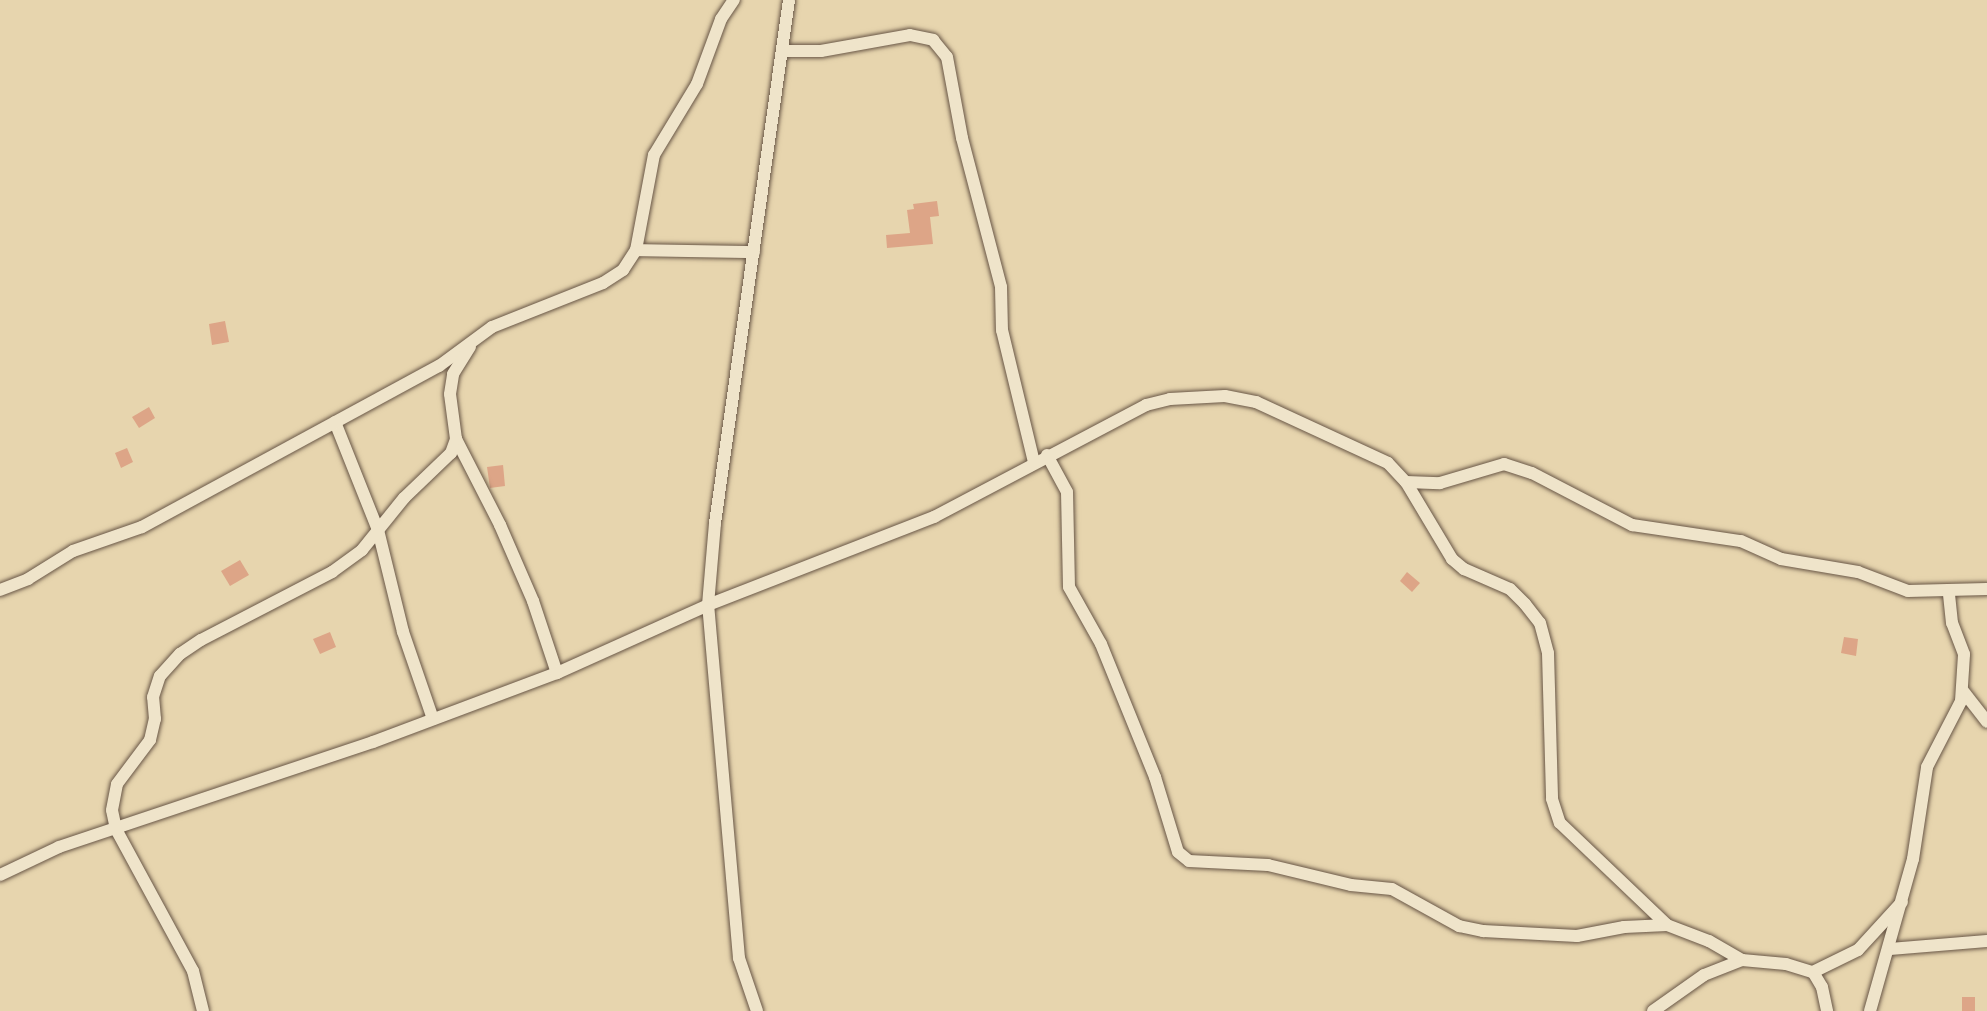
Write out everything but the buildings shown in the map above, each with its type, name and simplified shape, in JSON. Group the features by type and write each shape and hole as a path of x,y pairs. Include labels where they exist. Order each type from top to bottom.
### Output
{"street":[{"path":"0,590 28,579 73,551 142,527 314,437 335,422 439,366 492,327 603,283 623,270 636,250 654,155 697,84 721,19 734,0"},
{"path":"757,1011 739,958 708,605 715,523 789,0"},
{"path":"783,51 821,51 910,35 933,40 947,57 963,138 1001,286 1002,330 1034,462"},
{"path":"636,250 754,252"},
{"path":"474,340 453,374 450,394 456,439 500,525 532,601 557,673"},
{"path":"0,875 59,847 433,719 557,673 708,605 934,517 1047,455 1146,405 1170,399 1225,396 1256,402 1362,448 1388,463 1406,482 1452,559 1464,569 1510,589 1540,623 1548,653 1552,799 1560,823 1667,925 1709,941 1742,960 1786,964 1813,972 1822,987 1827,1011"},
{"path":"335,422 378,530 403,632 433,719"},
{"path":"203,1011 193,971 116,829 112,810 117,784 150,740 155,719 153,698 160,676 180,654 201,640 332,572 362,550 404,498 451,453 456,439"},
{"path":"1047,455 1067,492 1069,587 1101,644 1155,777 1179,852 1189,861 1268,865 1351,885 1392,889 1460,926 1483,932 1577,936 1624,927 1667,925"},
{"path":"1406,482 1440,483 1504,464 1532,473 1632,525 1741,541 1781,559 1858,572 1908,591 1949,592 1987,589"},
{"path":"1870,1011 1890,949 1913,859 1927,767 1944,738 1963,691 1964,654 1952,623 1949,592"},
{"path":"1963,691 1987,722"},
{"path":"1813,972 1858,950 1902,902"},
{"path":"1890,949 1987,941"},
{"path":"1653,1011 1704,975 1742,960"}]}
